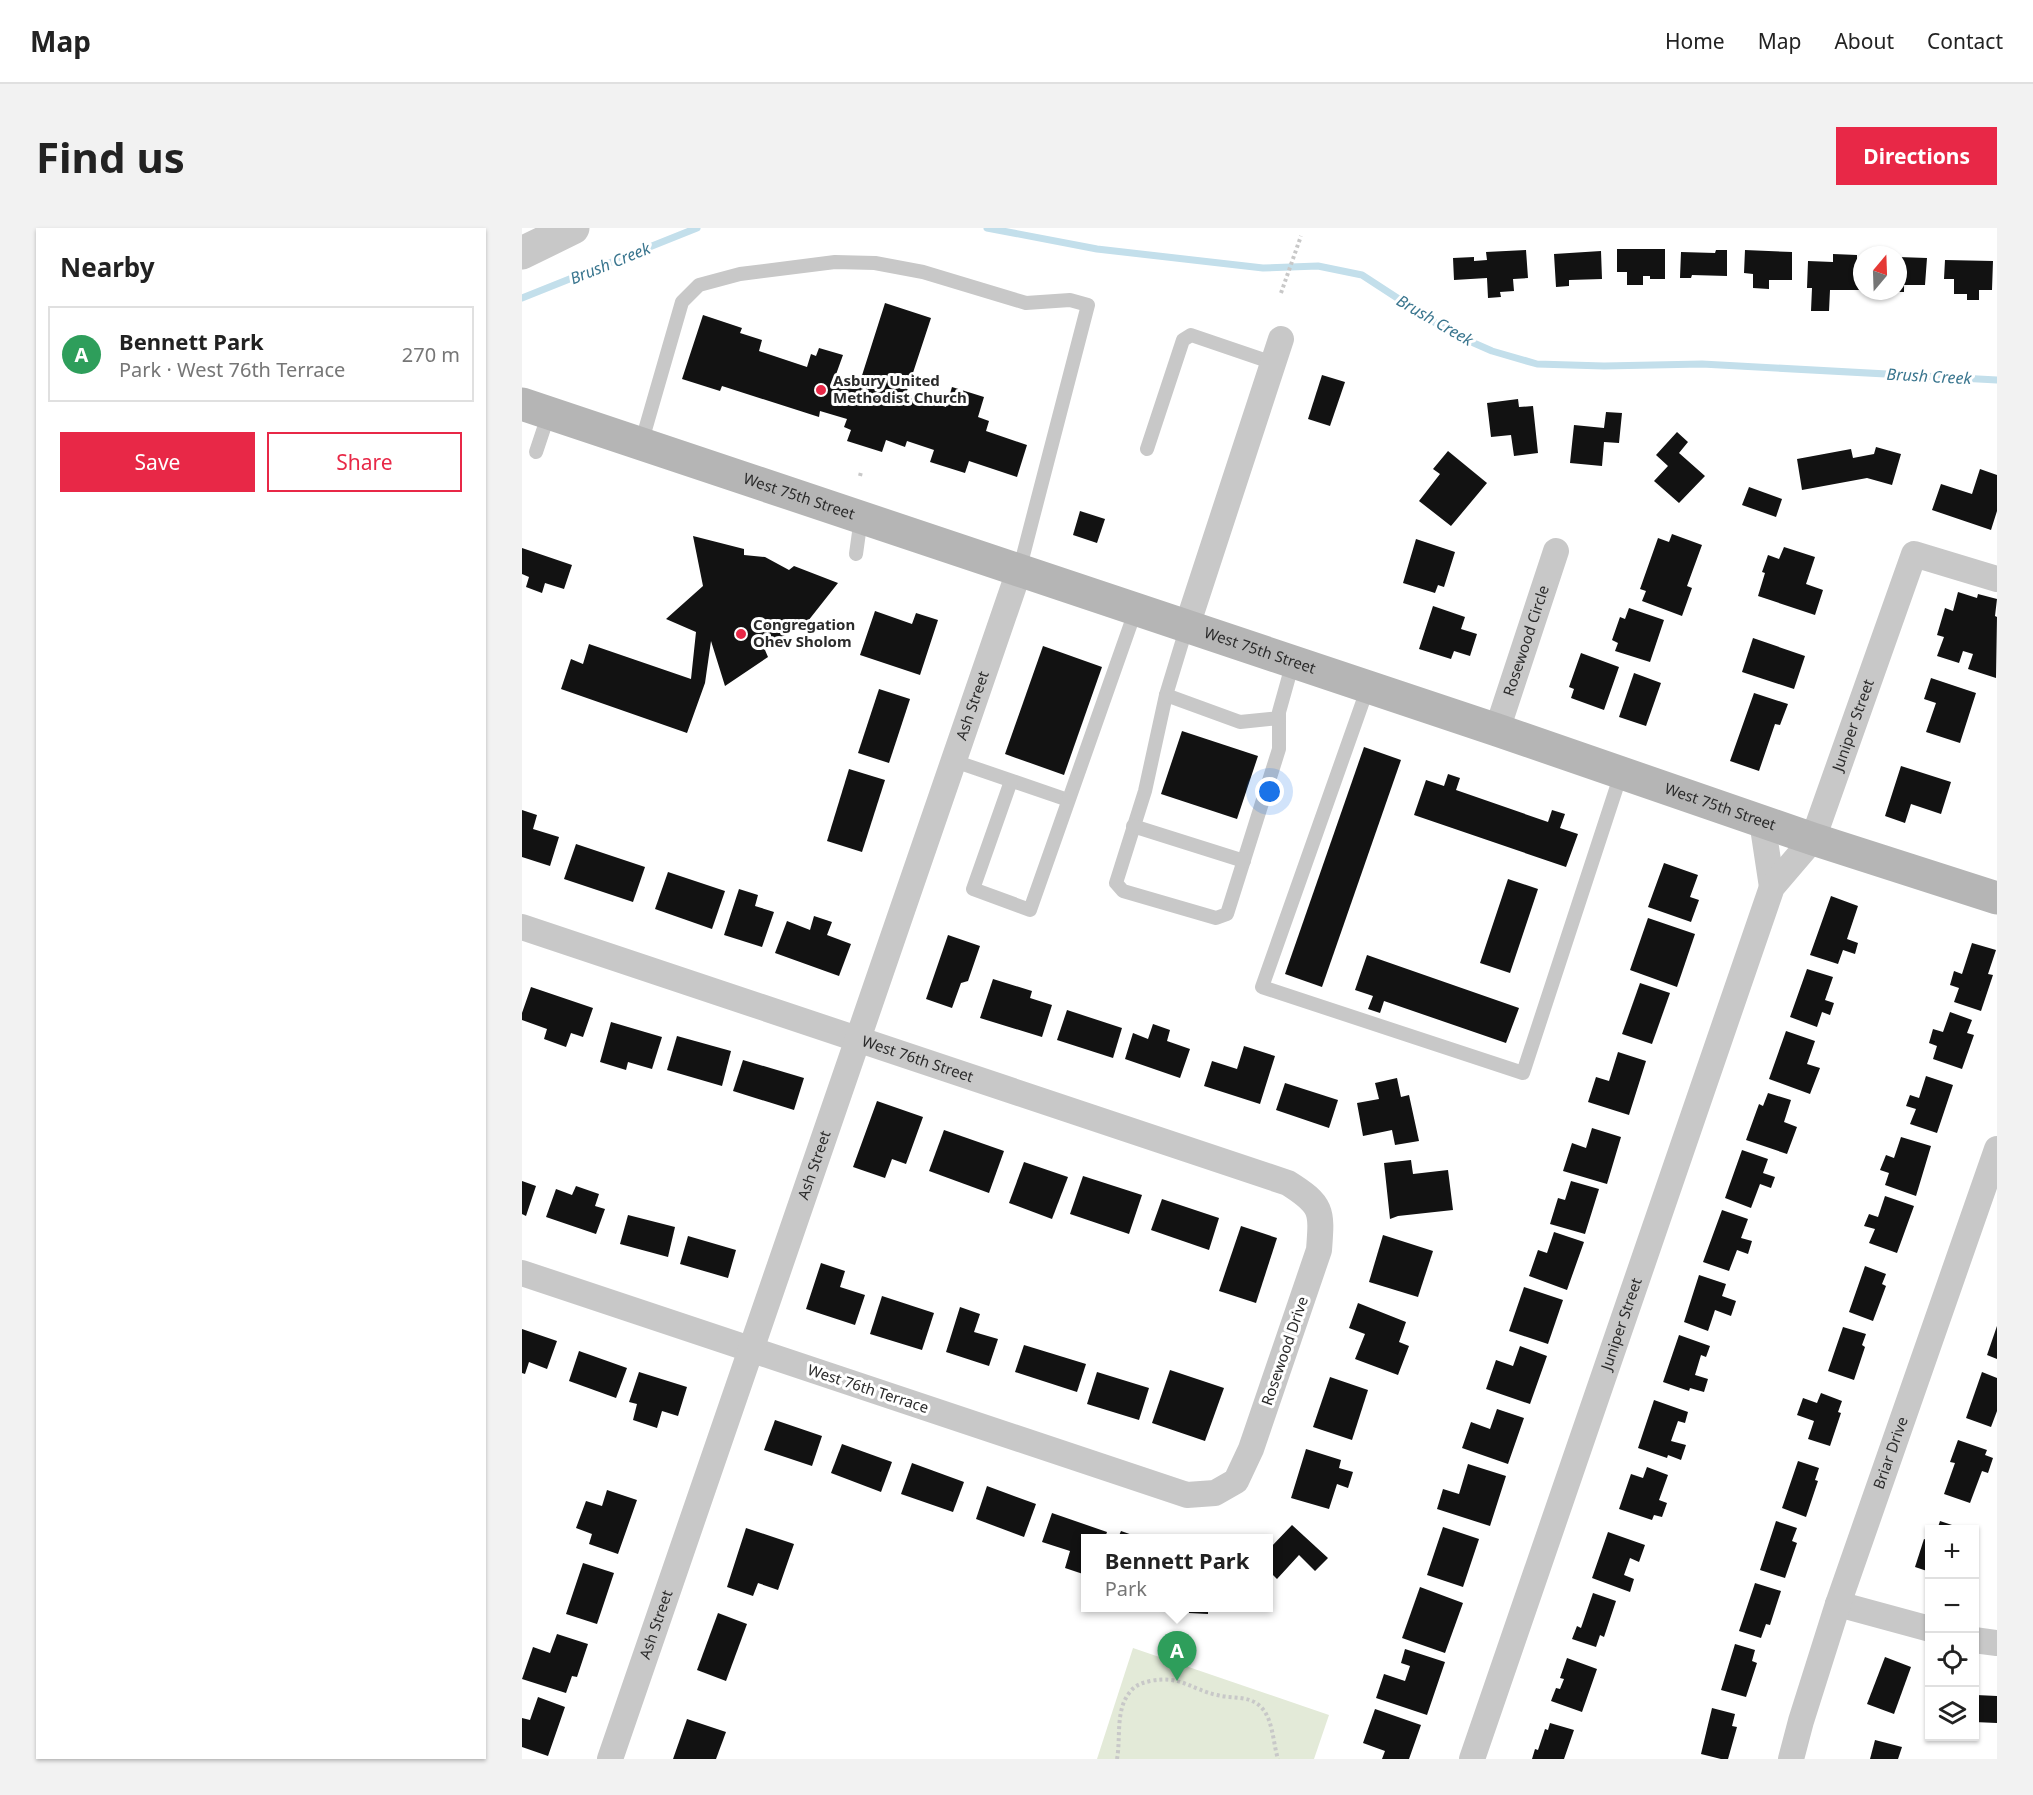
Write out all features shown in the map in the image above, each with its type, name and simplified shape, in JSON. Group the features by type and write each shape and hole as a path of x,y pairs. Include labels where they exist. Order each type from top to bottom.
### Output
{"main road":[{"name":"West 75th Street","path":"536,408 1497,730 1813,839 1997,898"}],"street":[{"path":"522,253 573,228"},
{"path":"1187,627 1281,339"},
{"name":"Rosewood Circle","path":"1497,730 1556,551"},
{"name":"Juniper Street","path":"1472,1759 1773,887 1813,839 1914,554 1997,579"},
{"name":"Ash Street","path":"610,1759 1019,571"},
{"name":"Juniper Street","path":"1762,821 1773,887"},
{"name":"West 76th Street","path":"522,927 1288,1183 1310,1197"},
{"name":"Briar Drive","path":"1791,1759 1838,1604 1997,1149"},
{"name":"Rosewood Drive","path":"1215,1493 1236,1481 1251,1449 1319,1250 1321,1217 1310,1197"},
{"name":"West 76th Terrace","path":"522,1273 1187,1495 1215,1493"},
{"path":"1838,1604 1925,1628"},
{"path":"1979,1641 1997,1643"}],"lane":[{"path":"641,444 682,302 699,285 740,274 835,262 875,262 923,272 1026,303 1070,300 1088,305 1019,571"},
{"path":"1147,449 1183,340 1191,335 1273,363"},
{"path":"536,408 536,452"},
{"path":"856,554 861,518"},
{"path":"1011,781 973,889 1030,910 1136,609"},
{"path":"1187,627 1166,695 1145,791 1116,883 1123,891 1216,918 1227,914 1279,749 1279,712 1293,662"},
{"path":"1368,687 1262,987 1523,1073 1621,774"},
{"path":"1166,695 1240,722 1279,718"},
{"path":"954,761 1068,800"},
{"path":"1133,826 1244,861"}],"path":[{"path":"1281,293 1301,236"},
{"path":"1117,1759 1120,1712 1129,1694 1143,1683 1166,1679 1178,1680 1220,1696 1244,1698 1260,1705 1270,1725 1278,1759"}],"green space":[{"path":"1133,1648 1329,1715 1314,1759 1097,1759"}],"building":[{"path":"1617,249 1665,249 1665,279 1650,279 1650,276 1643,276 1643,285 1627,285 1627,272 1617,272"},
{"path":"1526,250 1528,278 1513,279 1514,291 1500,292 1501,297 1488,298 1487,278 1454,280 1453,258 1474,257 1474,261 1487,260 1486,252"},
{"path":"1716,250 1727,250 1727,276 1692,275 1691,278 1680,278 1681,252 1715,253"},
{"path":"1745,250 1792,252 1792,280 1769,280 1769,289 1753,288 1753,274 1744,273"},
{"path":"1601,251 1602,279 1569,280 1569,286 1556,287 1554,254"},
{"path":"1833,254 1853,255 1853,290 1830,290 1829,311 1811,311 1812,288 1807,288 1808,261 1833,262"},
{"path":"1907,257 1927,258 1925,285 1907,285"},
{"path":"1945,260 1993,261 1992,290 1979,290 1979,300 1967,300 1967,294 1954,294 1954,279 1944,279"},
{"name":"Asbury United Methodist Church","path":"885,303 931,318 906,394 946,407 952,387 984,397 978,417 989,421 986,431 1027,445 1017,477 969,461 965,473 930,462 934,450 907,441 905,447 886,440 882,452 847,441 851,430 844,427 847,419 820,411 819,417 722,386 720,391 682,379 703,315 742,328 740,333 762,340 759,351 807,367 811,354 816,356 819,348 843,355 834,380 858,388"},
{"path":"1322,375 1345,382 1330,426 1308,419"},
{"path":"1518,399 1519,407 1533,406 1538,453 1514,456 1511,435 1491,437 1487,403"},
{"path":"1606,412 1622,413 1619,443 1604,442 1602,466 1570,463 1574,425 1604,428"},
{"path":"1677,432 1688,442 1679,453 1705,476 1679,503 1654,481 1668,466 1656,455"},
{"path":"1876,447 1901,454 1892,485 1867,478 1802,490 1797,459 1851,449 1853,458 1874,454"},
{"path":"1448,451 1487,483 1451,526 1419,501 1440,474 1433,469"},
{"path":"1980,469 1997,475 1997,511 1991,530 1932,510 1941,484 1972,494"},
{"path":"1749,487 1782,499 1776,517 1742,505"},
{"path":"1080,511 1105,519 1097,543 1073,535"},
{"path":"1672,534 1702,545 1687,586 1692,588 1682,616 1642,601 1646,591 1640,589 1658,538 1669,542"},
{"name":"Congregation Ohev Sholom","path":"693,536 744,549 744,555 765,557 789,570 794,566 838,583 808,621 800,619 783,637 765,650 768,657 725,686 711,641 705,683 687,733 561,689 571,659 583,664 589,644 691,679 696,632 666,619 703,586"},
{"path":"1416,539 1455,552 1444,587 1438,585 1435,593 1403,583"},
{"path":"1784,547 1815,557 1806,584 1823,590 1815,615 1758,596 1765,573 1762,572 1768,555 1779,559"},
{"path":"522,548 572,565 564,589 545,583 542,593 526,587 529,577 522,574"},
{"path":"1958,592 1977,598 1978,594 1997,599 1996,678 1968,669 1973,654 1963,651 1959,663 1937,656 1944,637 1937,635 1945,608 1953,611"},
{"path":"1433,606 1465,617 1461,629 1477,634 1470,656 1454,651 1451,659 1419,649"},
{"path":"1629,608 1664,620 1650,662 1615,651 1618,643 1612,640 1620,617 1625,619"},
{"path":"875,611 912,624 916,613 938,620 920,675 860,655"},
{"path":"1753,638 1805,656 1794,689 1742,672"},
{"path":"1043,646 1102,667 1064,775 1005,754"},
{"path":"1581,653 1619,667 1604,710 1571,698 1574,689 1569,687"},
{"path":"1634,673 1661,683 1646,726 1619,717"},
{"path":"1931,678 1976,693 1960,743 1926,732 1936,703 1924,699"},
{"path":"879,689 910,699 889,763 858,753"},
{"path":"1754,693 1788,704 1780,725 1775,724 1759,771 1730,761"},
{"path":"1182,731 1258,756 1237,819 1161,794"},
{"path":"1364,747 1401,760 1322,987 1285,974"},
{"path":"1901,766 1951,782 1941,814 1911,804 1905,823 1885,816"},
{"path":"849,769 885,780 862,852 827,841"},
{"path":"1448,774 1460,778 1456,790 1548,822 1552,810 1565,814 1560,828 1578,834 1566,867 1414,815 1426,780 1444,786"},
{"path":"522,810 537,815 533,829 559,837 550,866 522,857"},
{"path":"576,844 645,867 633,902 564,879"},
{"path":"1664,863 1698,875 1690,897 1699,900 1691,922 1648,907"},
{"path":"668,872 725,891 712,929 655,909"},
{"path":"1508,879 1538,889 1510,973 1480,963"},
{"path":"739,889 758,895 755,906 774,912 762,947 724,935"},
{"path":"1831,896 1858,906 1847,939 1858,943 1855,954 1843,950 1838,964 1810,955"},
{"path":"814,916 832,922 827,935 851,944 839,976 775,953 787,921 810,930"},
{"path":"1648,918 1695,934 1677,987 1630,970"},
{"path":"948,935 980,946 968,981 961,983 952,1008 926,999"},
{"path":"1972,943 1996,950 1988,974 1993,975 1981,1011 1954,1002 1959,988 1950,985 1954,971 1962,974"},
{"path":"1367,955 1519,1008 1506,1043 1384,1001 1380,1013 1368,1009 1373,996 1355,990"},
{"path":"1807,969 1833,977 1825,1000 1834,1003 1830,1015 1822,1012 1817,1027 1790,1017"},
{"path":"993,979 1032,991 1030,998 1052,1005 1042,1037 980,1018"},
{"path":"1640,983 1670,993 1652,1044 1622,1034"},
{"path":"531,987 593,1008 583,1037 571,1033 566,1047 544,1039 547,1029 522,1020 522,1013"},
{"path":"1067,1010 1122,1028 1113,1058 1057,1040"},
{"path":"1950,1012 1972,1020 1967,1033 1974,1035 1962,1069 1933,1059 1937,1046 1929,1043 1933,1029 1943,1032"},
{"path":"611,1022 662,1037 652,1069 628,1062 626,1070 600,1062"},
{"path":"1153,1024 1170,1030 1167,1041 1190,1049 1180,1078 1125,1059 1133,1033 1148,1039"},
{"path":"1786,1031 1815,1041 1807,1064 1820,1068 1810,1094 1769,1079"},
{"path":"677,1036 731,1051 722,1086 667,1070"},
{"path":"1244,1046 1275,1056 1260,1104 1204,1086 1212,1061 1237,1069"},
{"path":"1618,1052 1646,1061 1629,1115 1588,1102 1596,1077 1609,1081"},
{"path":"743,1060 804,1078 794,1110 733,1091"},
{"path":"1926,1076 1953,1085 1937,1133 1910,1124 1916,1109 1906,1106 1910,1095 1919,1098"},
{"path":"1397,1078 1401,1097 1409,1095 1419,1141 1395,1145 1392,1130 1363,1136 1357,1103 1379,1099 1375,1083"},
{"path":"1285,1083 1338,1100 1329,1128 1276,1110"},
{"path":"1768,1093 1791,1100 1784,1122 1797,1127 1787,1154 1746,1140 1759,1104 1763,1106"},
{"path":"877,1101 923,1117 906,1164 892,1159 885,1178 853,1167"},
{"path":"1592,1128 1621,1137 1607,1184 1563,1171 1572,1143 1586,1148"},
{"path":"944,1130 1004,1151 989,1193 929,1171"},
{"path":"1901,1137 1931,1146 1916,1196 1885,1185 1889,1173 1880,1170 1886,1155 1894,1158"},
{"path":"1742,1150 1768,1159 1763,1173 1775,1177 1771,1188 1760,1184 1751,1208 1725,1198"},
{"path":"1411,1160 1413,1174 1448,1170 1453,1210 1398,1216 1390,1219 1384,1163"},
{"path":"1024,1162 1068,1177 1052,1219 1009,1203"},
{"path":"1083,1176 1142,1195 1129,1234 1070,1214"},
{"path":"522,1181 536,1186 526,1216 522,1214"},
{"path":"1571,1181 1599,1189 1585,1234 1550,1224 1558,1198 1565,1200"},
{"path":"576,1186 599,1194 595,1206 605,1209 596,1234 546,1217 556,1189 572,1195"},
{"path":"1885,1196 1914,1206 1897,1253 1869,1243 1875,1229 1864,1226 1869,1214 1878,1217"},
{"path":"1162,1199 1219,1218 1209,1250 1151,1230"},
{"path":"1722,1210 1748,1219 1741,1238 1752,1241 1748,1254 1737,1250 1729,1271 1703,1262"},
{"path":"628,1215 675,1227 668,1257 620,1244"},
{"path":"1241,1226 1277,1238 1256,1303 1219,1291"},
{"path":"1554,1232 1584,1242 1567,1290 1529,1276 1538,1250 1547,1253"},
{"path":"1383,1235 1433,1251 1418,1297 1369,1282"},
{"path":"688,1236 736,1250 728,1278 680,1264"},
{"path":"821,1263 845,1271 840,1287 865,1295 855,1325 806,1309"},
{"path":"1865,1266 1886,1274 1882,1284 1886,1286 1873,1321 1849,1312"},
{"path":"1699,1275 1726,1284 1722,1296 1736,1301 1731,1316 1715,1310 1708,1331 1684,1322"},
{"path":"1524,1287 1563,1300 1548,1344 1509,1331"},
{"path":"882,1296 934,1313 922,1350 870,1334"},
{"path":"1358,1303 1406,1322 1399,1342 1409,1346 1398,1375 1355,1359 1365,1334 1349,1328"},
{"path":"960,1307 980,1314 974,1332 998,1339 989,1366 946,1352"},
{"path":"1997,1326 1997,1359 1987,1355"},
{"path":"1843,1327 1866,1334 1862,1345 1865,1347 1854,1380 1828,1371"},
{"path":"522,1329 557,1341 547,1369 529,1362 525,1374 522,1373"},
{"path":"1679,1335 1710,1346 1706,1357 1701,1355 1695,1375 1708,1379 1704,1392 1690,1388 1689,1391 1663,1382"},
{"path":"1024,1345 1086,1364 1077,1392 1015,1372"},
{"path":"1520,1346 1547,1356 1530,1404 1486,1389 1496,1360 1513,1366"},
{"path":"579,1351 627,1368 616,1398 569,1381"},
{"path":"1170,1370 1224,1388 1205,1441 1152,1423"},
{"path":"639,1372 687,1387 678,1416 662,1411 657,1428 633,1420 637,1404 629,1402"},
{"path":"1097,1372 1149,1388 1139,1420 1087,1404"},
{"path":"1982,1372 1997,1378 1997,1411 1991,1427 1966,1418"},
{"path":"1330,1377 1368,1390 1352,1440 1313,1427"},
{"path":"1821,1393 1842,1401 1838,1412 1841,1413 1830,1446 1808,1439 1814,1421 1797,1415 1803,1398 1817,1403"},
{"path":"1654,1400 1688,1412 1685,1423 1678,1421 1671,1441 1686,1445 1681,1460 1668,1455 1667,1458 1638,1448"},
{"path":"1497,1409 1524,1418 1508,1464 1462,1448 1471,1422 1490,1429"},
{"path":"775,1420 822,1436 812,1466 764,1450"},
{"path":"1958,1440 1987,1450 1985,1455 1993,1458 1988,1473 1982,1471 1970,1503 1944,1494 1955,1463 1950,1462"},
{"path":"842,1444 892,1462 881,1492 831,1473"},
{"path":"1306,1449 1341,1460 1339,1468 1353,1472 1348,1488 1337,1484 1329,1509 1291,1498"},
{"path":"1798,1461 1819,1468 1815,1480 1818,1481 1806,1517 1782,1508"},
{"path":"912,1463 964,1482 953,1512 901,1494"},
{"path":"1468,1464 1506,1476 1490,1526 1437,1509 1443,1489 1459,1494"},
{"path":"1647,1467 1668,1475 1659,1500 1667,1503 1662,1517 1654,1515 1652,1520 1619,1509 1631,1474 1643,1478"},
{"path":"987,1486 1036,1504 1024,1537 976,1519"},
{"path":"607,1490 637,1500 618,1554 589,1544 592,1534 576,1528 586,1501 602,1506"},
{"path":"1052,1513 1107,1532 1106,1534 1081,1534 1081,1573 1065,1568 1070,1551 1042,1542"},
{"path":"1776,1521 1797,1528 1792,1541 1797,1543 1785,1578 1760,1570"},
{"path":"1940,1521 1952,1525 1939,1525"},
{"path":"1292,1525 1328,1558 1315,1571 1299,1555 1277,1579 1273,1575 1273,1545"},
{"path":"1443,1527 1479,1539 1463,1587 1427,1575"},
{"path":"746,1528 794,1544 778,1590 758,1583 753,1596 727,1587"},
{"path":"1608,1532 1645,1545 1639,1562 1630,1558 1624,1575 1634,1579 1630,1592 1592,1578"},
{"path":"1924,1539 1925,1539 1925,1570 1915,1567"},
{"path":"583,1563 614,1573 597,1624 566,1614"},
{"path":"1755,1583 1781,1591 1770,1625 1766,1624 1761,1638 1739,1631"},
{"path":"1420,1587 1463,1603 1445,1653 1402,1638"},
{"path":"1593,1593 1616,1601 1604,1637 1600,1635 1596,1647 1572,1639 1577,1626 1581,1628"},
{"path":"1208,1612 1208,1614 1189,1613"},
{"path":"718,1613 747,1624 726,1681 697,1670"},
{"path":"557,1634 588,1644 577,1677 572,1676 566,1693 522,1679 533,1647 550,1653"},
{"path":"1735,1644 1755,1650 1752,1661 1757,1663 1746,1697 1721,1690"},
{"path":"1405,1649 1445,1662 1427,1715 1376,1698 1384,1674 1405,1681 1410,1666 1401,1663"},
{"path":"1885,1657 1911,1667 1894,1714 1867,1704"},
{"path":"1567,1658 1597,1669 1582,1712 1551,1701 1556,1688 1560,1689 1564,1679 1560,1678"},
{"path":"1979,1695 1997,1696 1997,1723 1979,1722"},
{"path":"538,1697 565,1707 548,1756 522,1747 522,1718 530,1720"},
{"path":"1712,1708 1735,1714 1732,1726 1737,1727 1728,1759 1701,1754"},
{"path":"1375,1709 1421,1725 1409,1759 1382,1759 1385,1751 1363,1743"},
{"path":"687,1719 726,1732 716,1759 673,1759"},
{"path":"1550,1723 1574,1730 1564,1759 1532,1759 1535,1749 1538,1750 1545,1729 1548,1730"},
{"path":"1875,1740 1902,1747 1898,1759 1870,1759"}],"waterway":[{"name":"Brush Creek","path":"522,298 697,228"},
{"name":"Brush Creek","path":"987,228 1097,249 1263,268 1318,266 1362,275 1451,333 1492,351 1537,364 1604,366 1702,364 1997,380"}],"place":[{"name":"Asbury United Methodist Church","path":"821,390"},
{"name":"Congregation Ohev Sholom","path":"741,634"},
{"name":"Bennett Park","path":"1177,1681"}]}
